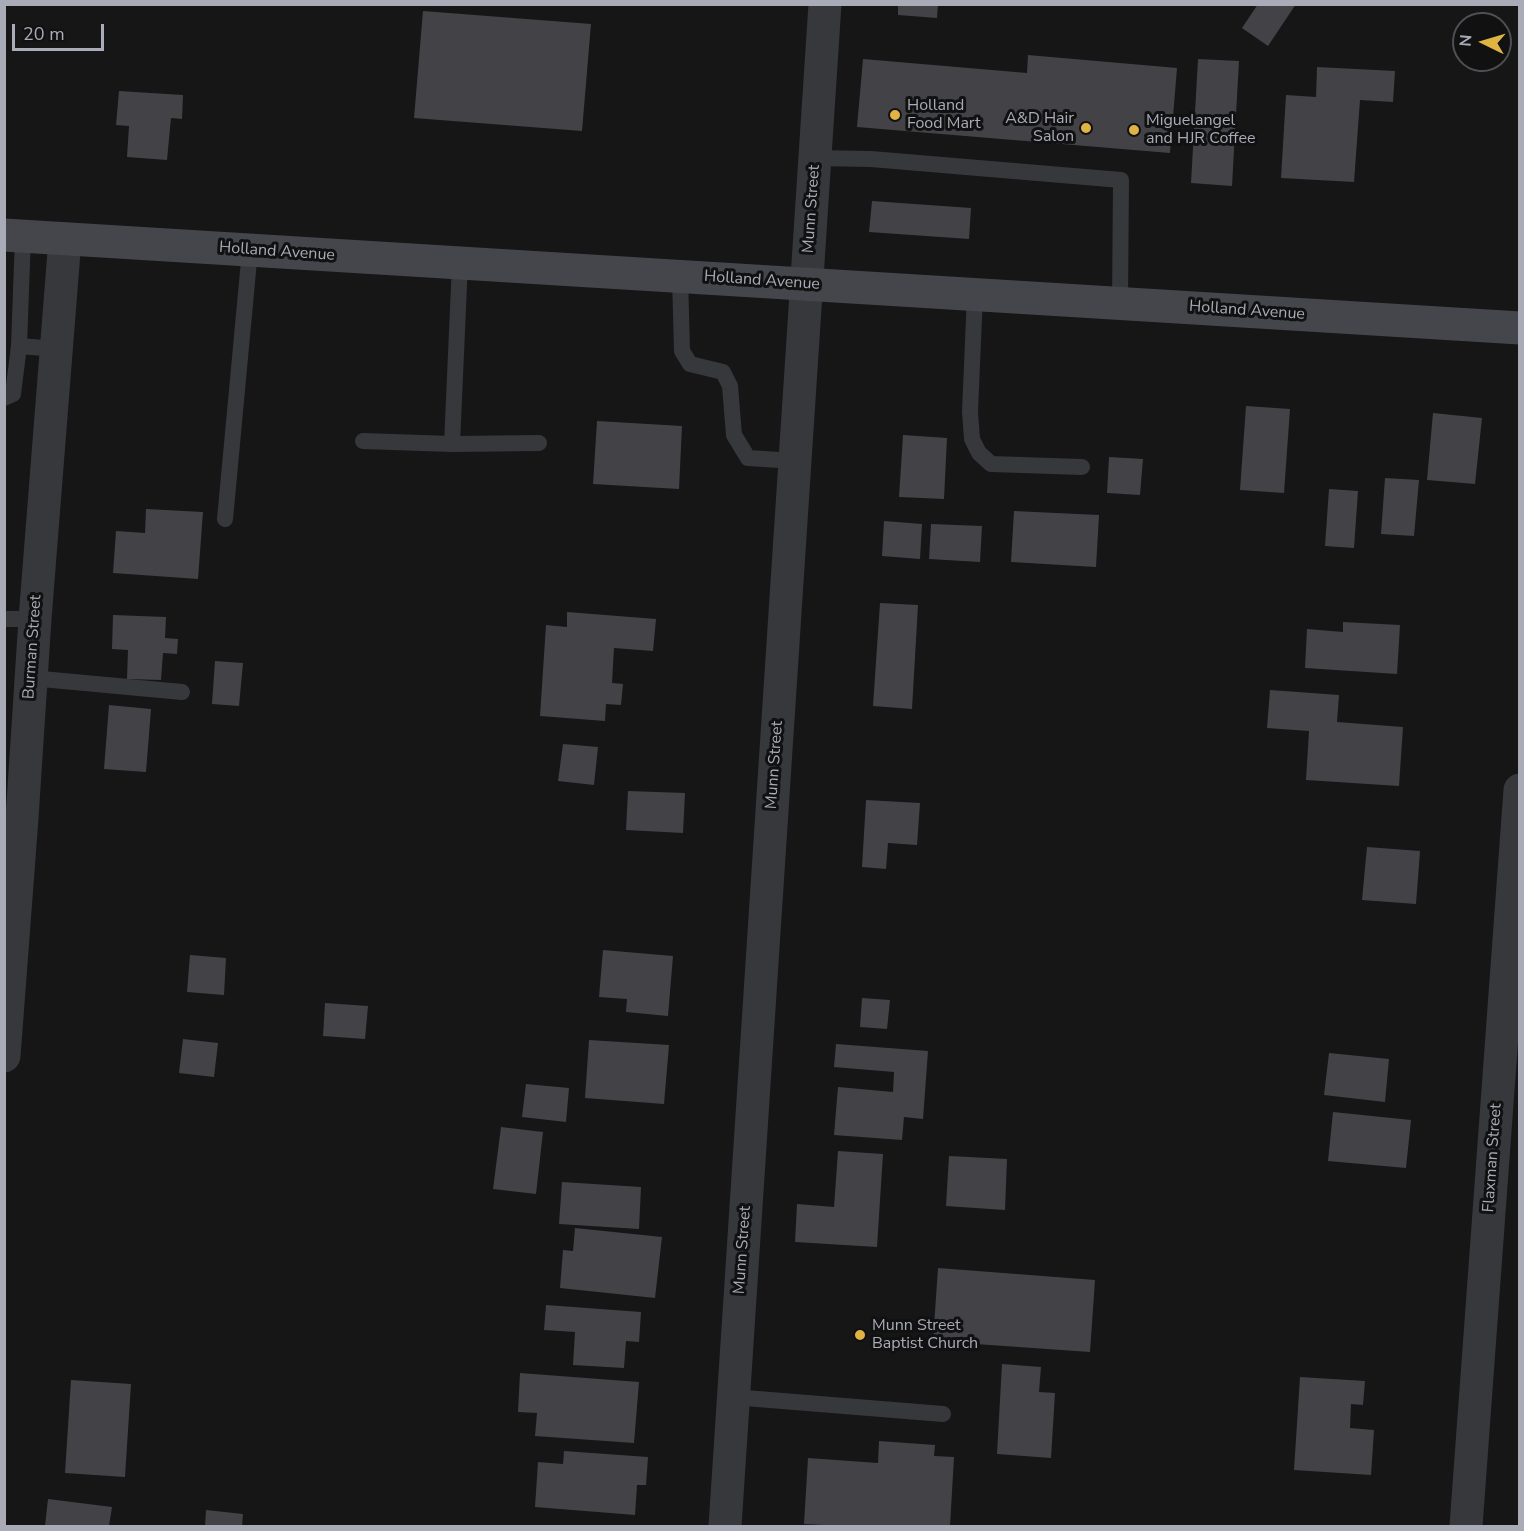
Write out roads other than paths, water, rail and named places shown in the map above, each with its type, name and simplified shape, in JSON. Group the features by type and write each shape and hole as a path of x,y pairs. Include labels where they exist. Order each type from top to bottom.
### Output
{"main road":[{"name":"Holland Avenue","path":"14,236 1520,328"}],"street":[{"name":"Munn Street","path":"725,1527 825,4"},
{"name":"Burman Street","path":"4,1056 13,818 31,678 20,619 57,349 65,239"},
{"name":"Flaxman Street","path":"1466,1527 1520,790"}],"lane":[{"path":"815,158 871,159 1121,180 1120,303"},
{"path":"4,398 13,394 19,346 14,236"},
{"path":"225,519 250,250"},
{"path":"452,444 459,263"},
{"path":"680,276 682,351 690,364 723,372 730,386 734,435 748,458 795,462"},
{"path":"975,294 970,411 972,439 979,453 991,464 1082,467"},
{"path":"19,346 57,349"},
{"path":"363,441 452,444 539,443"},
{"path":"31,678 182,692"},
{"path":"733,1397 943,1414"}],"place":[{"name":"Holland Food Mart","path":"895,115"},
{"name":"A&D Hair Salon","path":"1086,128"},
{"name":"Miguelangel and HJR Coffee","path":"1134,130"},
{"name":"Munn Street Baptist Church","path":"860,1335"}]}
